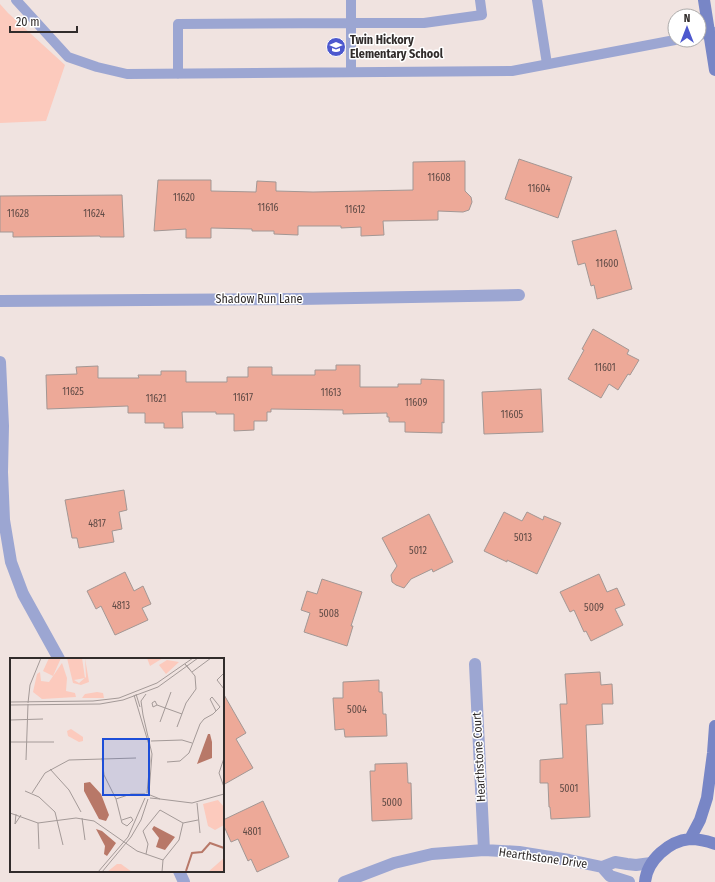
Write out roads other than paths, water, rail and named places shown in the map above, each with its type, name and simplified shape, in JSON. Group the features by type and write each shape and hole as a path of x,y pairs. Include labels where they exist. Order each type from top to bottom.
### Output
{"street":[{"path":"704,0 708,34 715,70"},
{"name":"Shadow Run Lane","path":"0,301 299,299 518,295"},
{"path":"0,362 3,426 2,472 4,520 11,562 23,594 58,658"},
{"name":"Hearthstone Court","path":"475,664 484,850"},
{"path":"690,839 700,820 707,798 715,726"},
{"path":"645,882 645,878 651,863 661,851 675,843 690,839 706,840 715,844"},
{"name":"Hearthstone Drive","path":"344,882 394,863 432,854 484,850 519,852 602,867 615,862 636,865 651,863"},
{"name":"Hearthstone Drive","path":"602,867 610,876 629,882"},
{"path":"179,872 184,882"}],"lane":[{"path":"16,0 68,57 127,74 512,71 667,42"},
{"path":"351,0 351,72"},
{"path":"178,74 178,24 424,23 482,15 480,0"},
{"path":"537,0 547,64"}],"place":[{"name":"Twin Hickory Elementary School","path":"336,47"}]}
